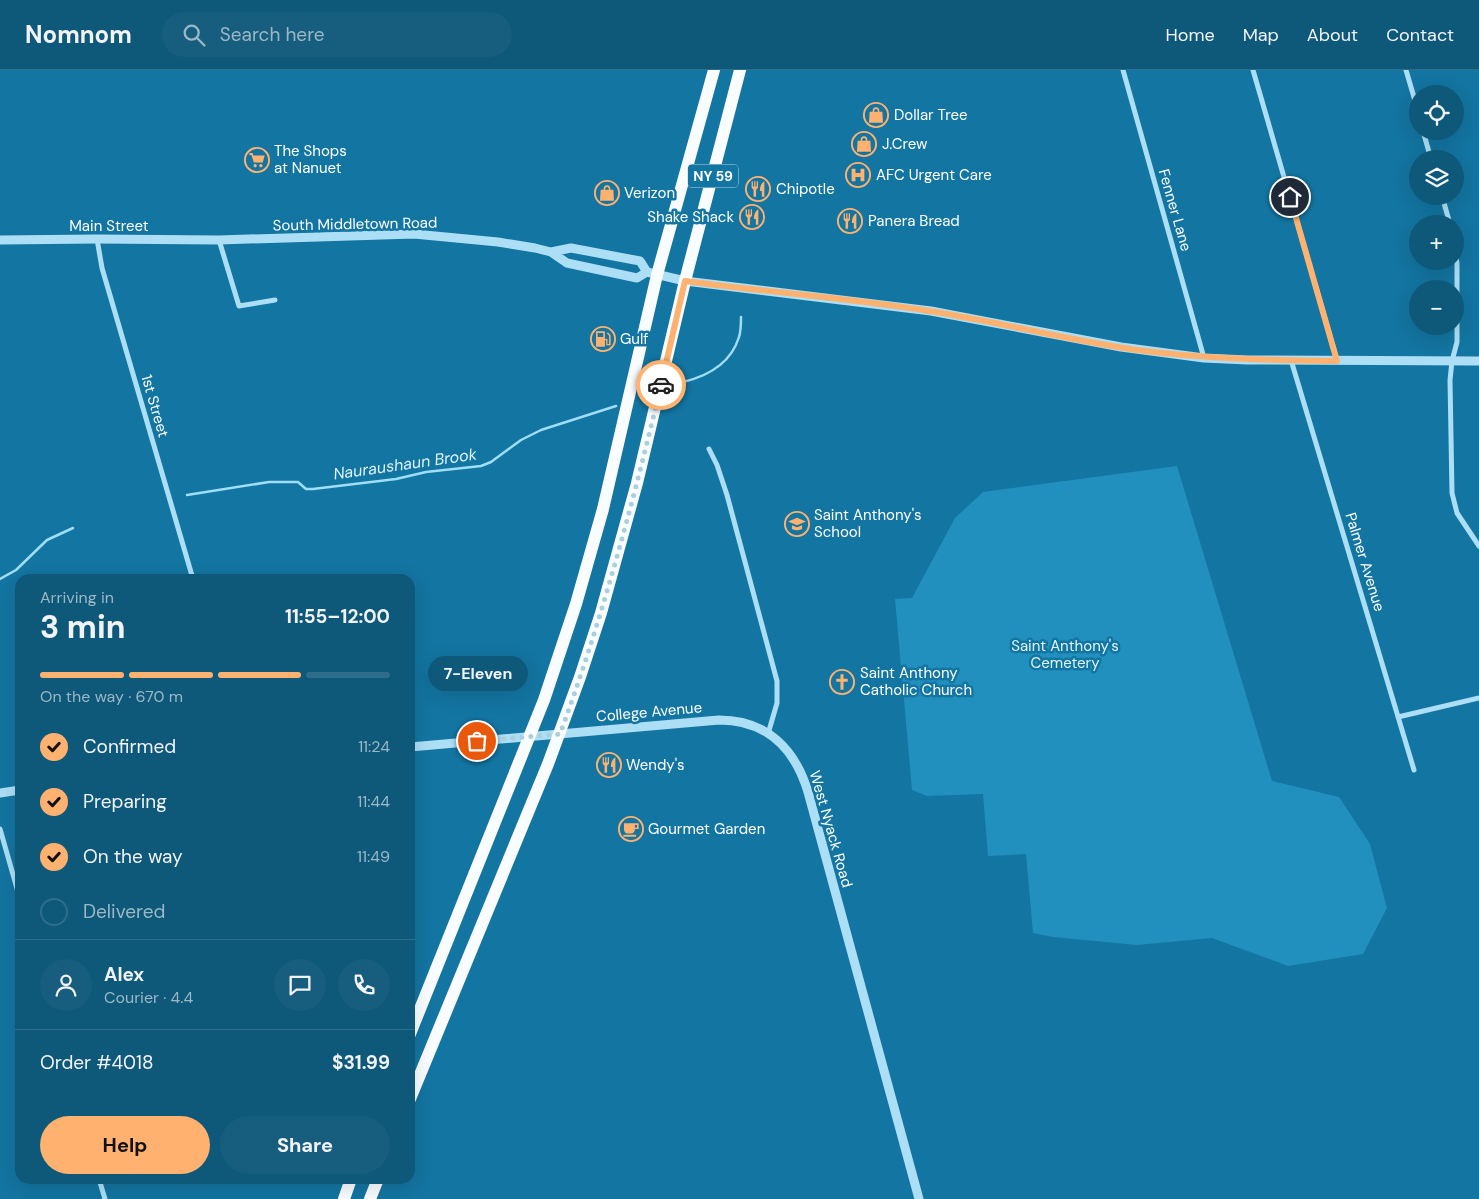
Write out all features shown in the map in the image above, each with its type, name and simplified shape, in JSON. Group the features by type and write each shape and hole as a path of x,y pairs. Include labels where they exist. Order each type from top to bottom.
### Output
{"main road":[{"name":"NY 59","path":"415,1021 529,736 560,652 586,573 607,492 652,274 714,70"},
{"name":"NY 59","path":"415,1087 560,734 594,637 620,550 646,451 685,281 740,70"},
{"path":"344,1199 349,1184"},
{"path":"370,1199 376,1184"}],"street":[{"name":"Fenner Lane","path":"1123,70 1204,358"},
{"path":"1253,70 1337,361"},
{"path":"1406,70 1410,85"},
{"name":"South Middletown Road","path":"218,240 414,234 498,242 551,252 571,248 640,262 652,274"},
{"name":"1st Street","path":"97,239 102,268 192,574"},
{"name":"Main Street","path":"0,240 218,240"},
{"path":"218,240 239,306 275,300"},
{"name":"South Middletown Road","path":"551,252 567,263 636,278 652,274"},
{"path":"1457,270 1457,342 1450,380 1453,500 1460,519 1479,546"},
{"path":"652,274 685,281 931,311 1121,347 1204,358 1337,361 1479,361"},
{"name":"Palmer Avenue","path":"1291,360 1414,770"},
{"path":"709,449 717,465 727,495 777,681 777,704 768,734"},
{"path":"1398,718 1479,698"},
{"name":"College Avenue","path":"415,747 707,720 730,720 751,724 768,734"},
{"name":"West Nyack Road","path":"768,734 778,741 794,759 804,780 919,1199"},
{"path":"0,793 15,791"},
{"path":"0,829 15,882"},
{"path":"100,1184 105,1199"}],"green space":[{"name":"Saint Anthony's Cemetery","path":"1177,466 1272,781 1339,797 1370,844 1387,908 1363,954 1288,966 1212,938 1137,945 1053,937 1033,933 1026,854 988,856 983,794 927,796 912,790 895,599 912,598 955,518 983,492"}],"waterway":[{"name":"Nauraushaun Brook","path":"683,382 710,372 724,361 739,337 741,317"},
{"name":"Nauraushaun Brook","path":"187,495 269,482 298,482 306,489 313,489 396,479 426,472 481,466 491,462 521,440 541,430 616,406"},
{"name":"Nauraushaun Brook","path":"0,579 16,570 47,540 73,528"}],"way so far":[{"path":"477,741 560,734 611,581 646,451 661,385"}],"place":[{"name":"Dollar Tree","path":"876,115"},
{"name":"J.Crew","path":"864,144"},
{"name":"The Shops at Nanuet","path":"257,160"},
{"name":"AFC Urgent Care","path":"858,175"},
{"name":"Chipotle","path":"758,189"},
{"name":"Verizon","path":"607,193"},
{"name":"Shake Shack","path":"752,217"},
{"name":"Panera Bread","path":"850,221"},
{"name":"Gulf","path":"603,339"},
{"name":"Saint Anthony's School","path":"797,524"},
{"name":"Saint Anthony Catholic Church","path":"842,682"},
{"name":"7-Eleven","path":"477,741"},
{"name":"Wendy's","path":"609,765"},
{"name":"Gourmet Garden","path":"631,829"}],"route":[{"path":"661,385 685,281 931,311 1137,350 1204,358 1337,361 1290,197"}]}
